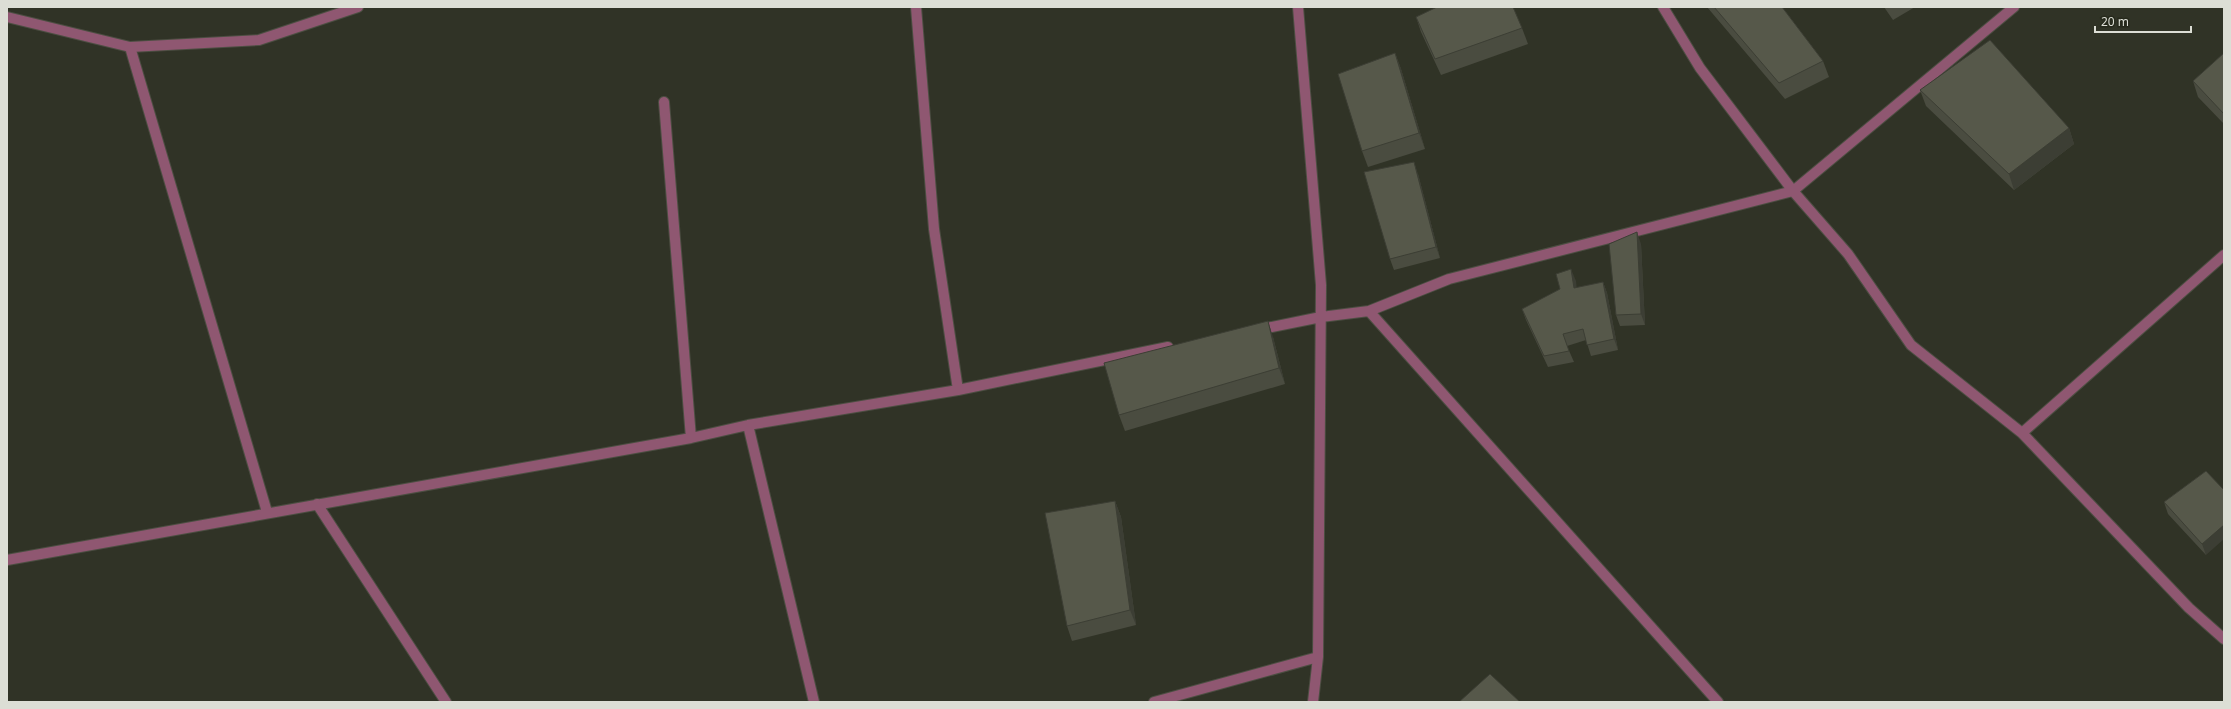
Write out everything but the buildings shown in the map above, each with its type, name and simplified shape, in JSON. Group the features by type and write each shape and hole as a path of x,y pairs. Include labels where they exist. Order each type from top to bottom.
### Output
{"street":[{"path":"7,17 130,47 259,40 358,7"},
{"path":"916,7 934,229 958,390"},
{"path":"1298,7 1321,285 1318,657 1313,702"},
{"path":"1663,7 1700,68 1793,191 1848,254 1911,345 2022,433 2189,608 2224,639"},
{"path":"1244,332 1321,317 1369,311 1449,279 1793,191 2014,7"},
{"path":"130,47 267,512"},
{"path":"664,102 691,438"},
{"path":"2022,433 2224,255"},
{"path":"1369,311 1718,702"},
{"path":"7,560 267,512 691,438 748,424 958,390 1182,345"},
{"path":"748,424 814,702"},
{"path":"317,504 446,702"},
{"path":"1154,702 1318,657"}]}
